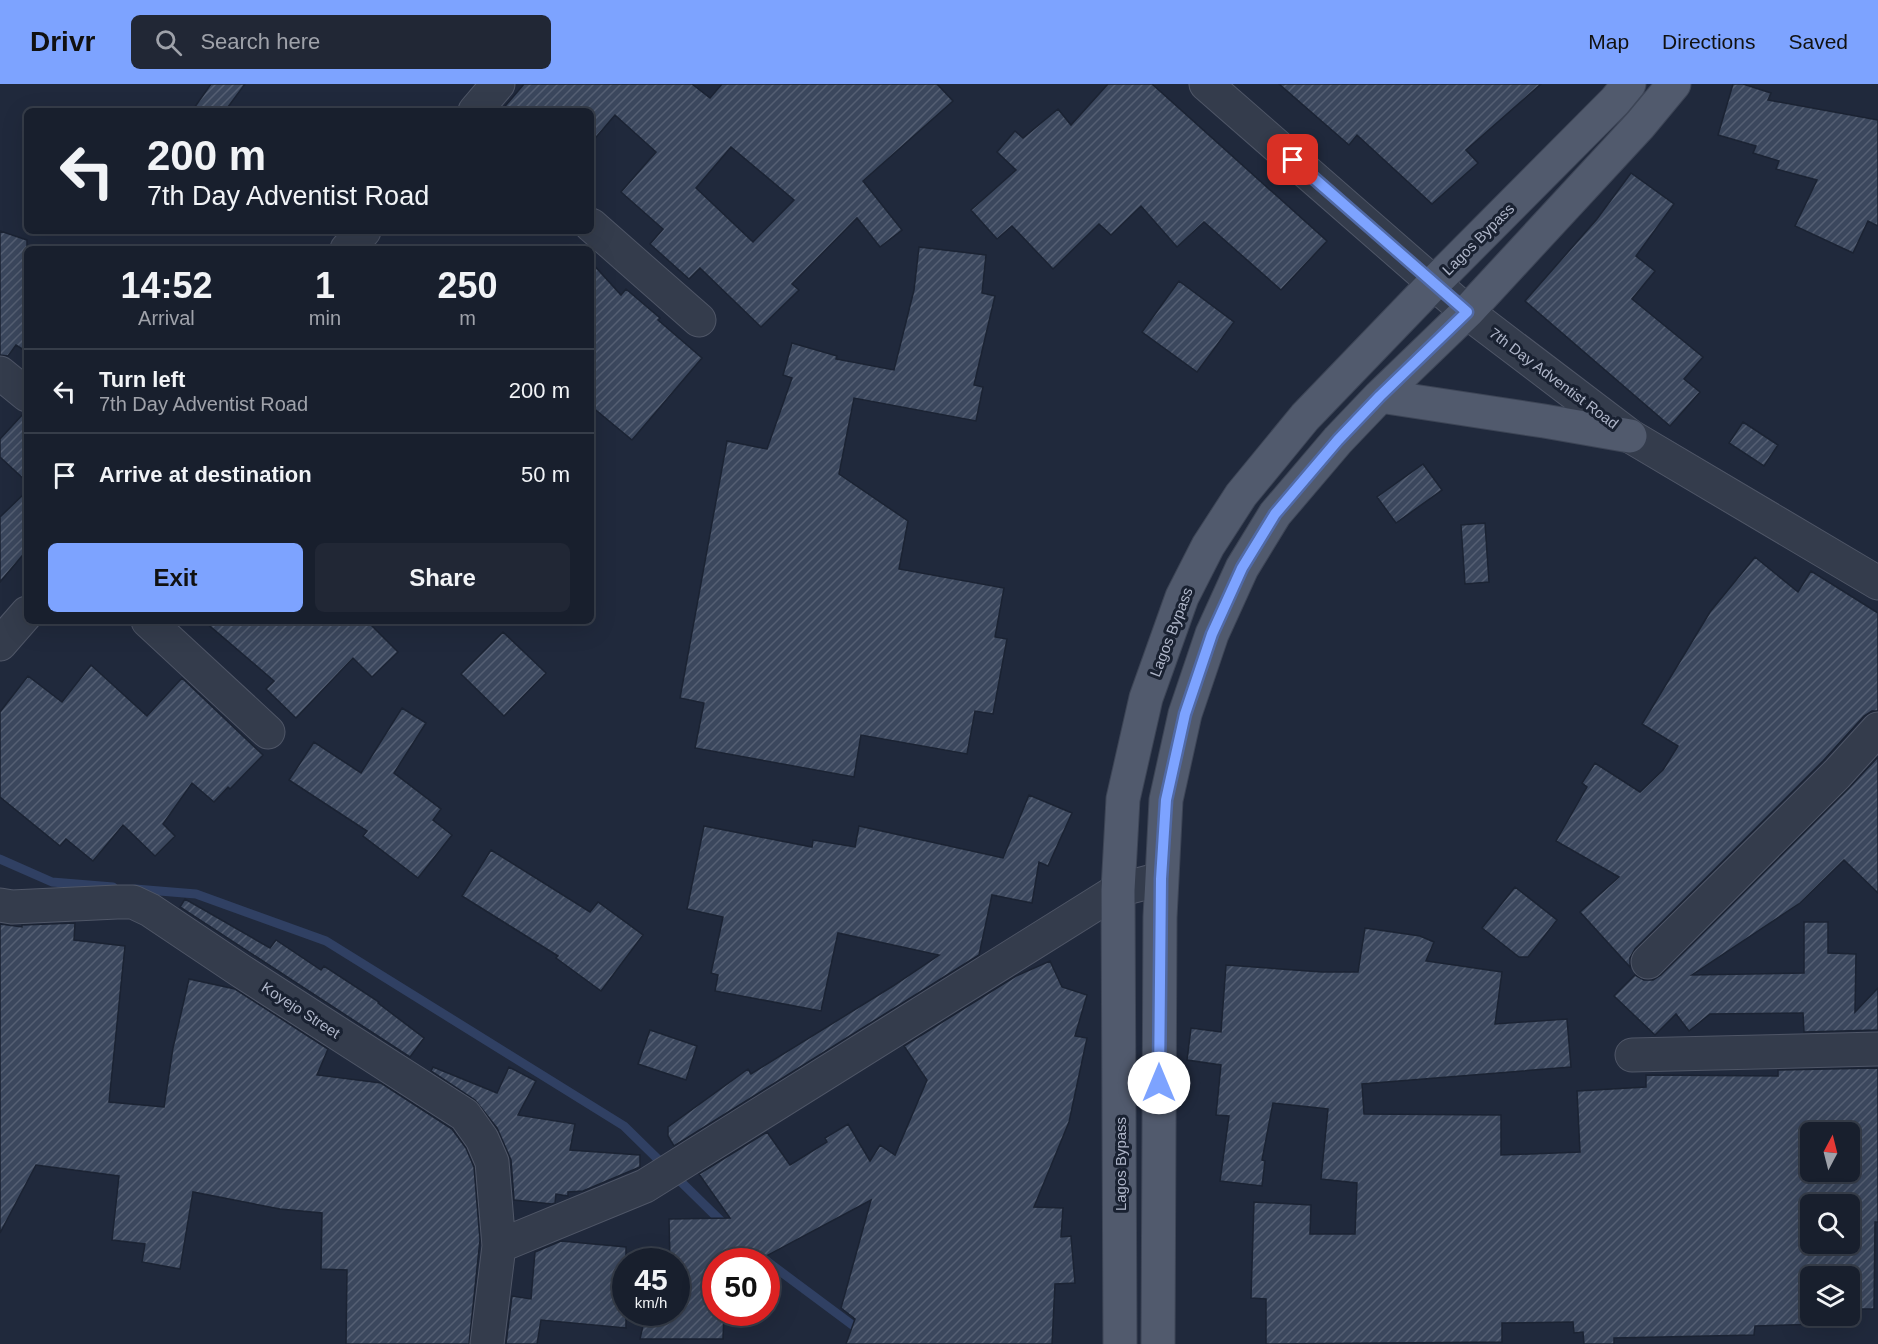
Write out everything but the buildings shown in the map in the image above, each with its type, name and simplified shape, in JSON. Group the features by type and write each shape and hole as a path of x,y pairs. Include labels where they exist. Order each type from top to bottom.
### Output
{"main road":[{"name":"Lagos Bypass","path":"1120,1344 1118,890 1123,799 1146,698 1182,597 1208,546 1241,495 1305,417 1615,101 1629,84"},
{"path":"1158,1344 1161,879 1166,800 1185,714 1212,634 1242,568 1275,514 1338,440 1467,312 1640,125 1674,84"},
{"path":"1380,396 1630,436"}],"street":[{"path":"478,108 498,84"},
{"name":"7th Day Adventist Road","path":"1206,84 1467,312 1630,436 1878,583"},
{"path":"594,228 699,320"},
{"path":"350,246 361,234"},
{"path":"0,373 24,392"},
{"path":"0,644 24,616"},
{"path":"151,624 268,732"},
{"path":"1648,962 1837,774 1878,729"},
{"path":"498,1246 645,1186 1118,890 1161,879"},
{"name":"Koyejo Street","path":"0,905 12,907 133,902 150,910 465,1115 483,1139 492,1162 498,1246 487,1344"},
{"path":"1632,1055 1878,1049"}],"waterway":[{"path":"0,859 52,882 113,887"},
{"path":"135,889 196,894 326,941 624,1126 725,1225"},
{"path":"780,1271 878,1344"}],"route":[{"path":"1159,1083 1161,879 1166,800 1185,714 1212,634 1242,568 1275,514 1338,440 1467,312 1293,160"}]}
